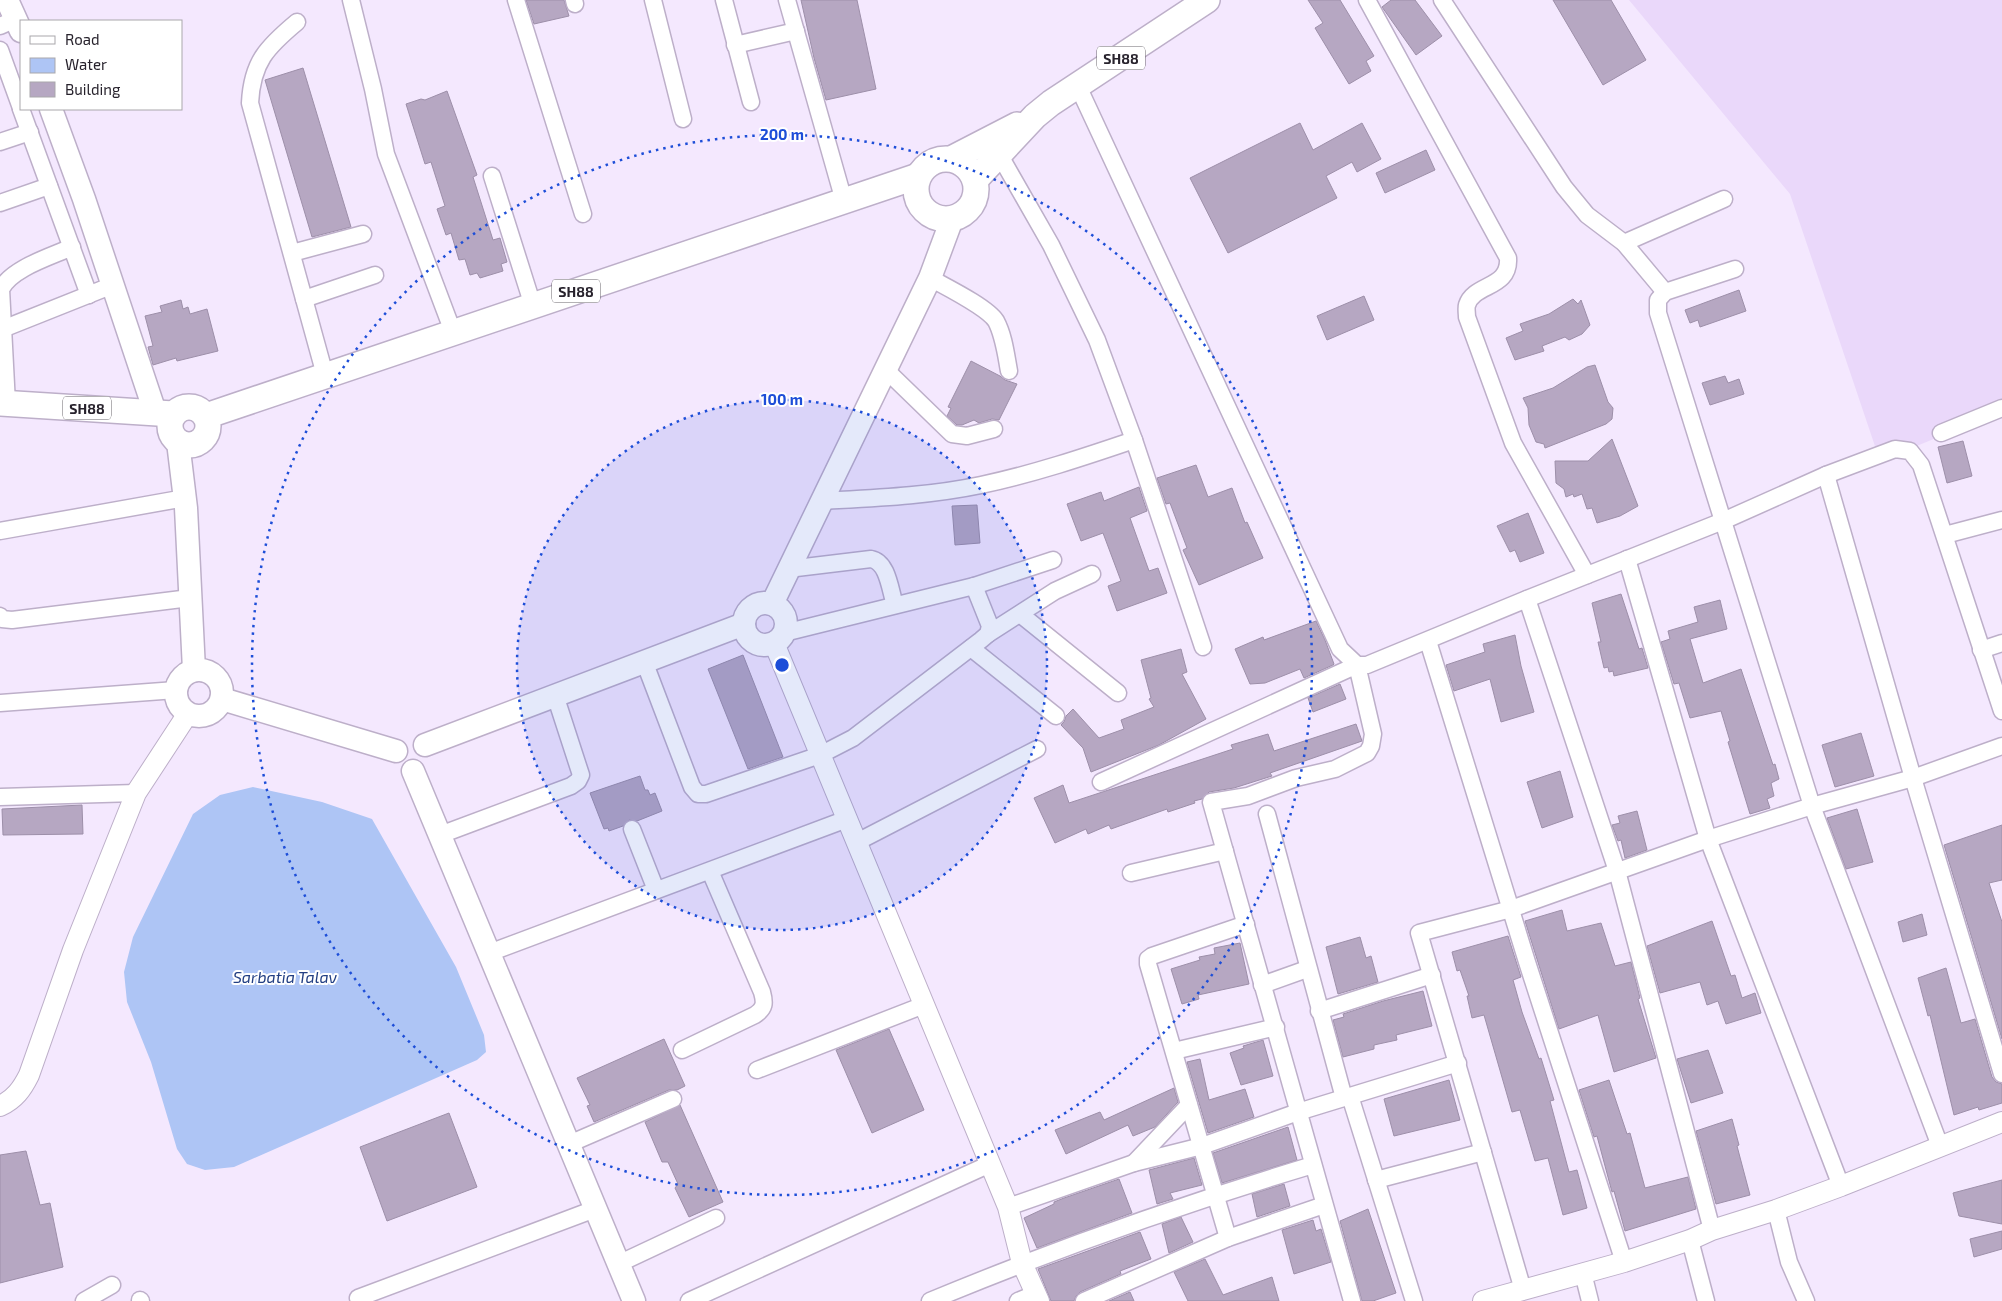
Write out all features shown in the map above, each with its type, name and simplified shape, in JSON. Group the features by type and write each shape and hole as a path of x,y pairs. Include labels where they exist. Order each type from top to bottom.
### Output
{"main road":[{"name":"SH88","path":"976,179 1035,116 1077,84 1131,52 1207,0"},
{"path":"51,110 113,285 164,413 170,420 170,432 178,442 185,498 194,670"},
{"name":"SH88","path":"953,158 1035,116"},
{"path":"942,158 953,158 967,166 976,179 975,200 970,209 962,215 943,220 934,217 920,204 916,195 918,176 933,161 942,158"},
{"name":"SH88","path":"206,416 918,176"},
{"path":"772,604 930,278 952,219"},
{"name":"SH88","path":"3,403 164,413"},
{"path":"164,413 190,406 202,411 206,416 208,428 202,440 190,445 178,442"},
{"path":"758,604 772,604 778,607 785,619 779,638 767,645 754,642 748,637 744,624 748,611 758,604"},
{"path":"425,745 744,624"},
{"path":"194,670 207,671 213,674 221,685 222,699 210,714 196,717 187,715 180,708 176,698 176,690 182,678 194,670"},
{"path":"222,699 396,751"},
{"path":"406,739 416,739 425,745 428,759 422,767 413,771 399,765 395,756 396,751 406,739"},
{"path":"413,771 634,1301"}],"street":[{"path":"351,0 373,89 386,154 453,332"},
{"path":"516,0 583,214"},
{"path":"653,0 683,119"},
{"path":"724,0 751,102"},
{"path":"787,0 844,201"},
{"path":"1367,0 1508,258 1509,268 1502,278 1472,297 1467,305 1467,317 1513,443 1587,575"},
{"path":"1442,0 1564,187 1587,215 1624,243 1665,292"},
{"path":"297,22 273,43 264,54 256,71 250,103 325,375"},
{"path":"735,45 796,31"},
{"path":"0,50 5,79 20,107"},
{"path":"1077,84 1340,649 1357,665 1373,734 1371,746 1367,753 1335,769 1296,778 1248,796 1211,802 1352,1301"},
{"path":"21,110 89,294"},
{"path":"0,142 30,132"},
{"path":"999,154 1051,245 1097,340 1134,440 1203,647"},
{"path":"492,176 533,306"},
{"path":"0,202 49,186"},
{"path":"1624,243 1724,199"},
{"path":"292,253 363,234"},
{"path":"3,403 1,289 6,280 17,272 72,247"},
{"path":"1735,269 1665,292 1658,300 1658,313 1812,806 1940,1146"},
{"path":"304,299 376,275"},
{"path":"930,278 984,309 995,320 1003,342 1009,371"},
{"path":"1,330 113,285"},
{"path":"886,370 952,434 968,436 994,429"},
{"path":"1941,433 2002,408"},
{"path":"822,501 900,496 980,485 1058,466 1134,440"},
{"path":"1101,782 1357,665 1367,665 1428,641 1527,599 1723,522 1826,475 1895,449 1910,451 1921,465 2002,711"},
{"path":"1826,475 1913,778 2002,1074"},
{"path":"0,531 185,498"},
{"path":"1945,535 2002,520"},
{"path":"788,569 871,559 878,560 883,566 895,605"},
{"path":"1627,559 1708,839 1841,1186"},
{"path":"1031,1299 1008,1207 820,755 779,638 895,605 974,586 1053,560"},
{"path":"644,662 692,787 698,794 706,794 820,755 864,730 988,634 1054,591 1092,574"},
{"path":"974,586 990,626 988,634"},
{"path":"0,616 2,619 12,620 190,598"},
{"path":"1527,599 1617,871 1712,1230"},
{"path":"1020,614 1118,693"},
{"path":"1428,641 1511,909 1624,1262"},
{"path":"1982,650 2002,643"},
{"path":"971,648 1056,716"},
{"path":"0,703 176,690"},
{"path":"440,836 571,786 578,781 581,775 555,695"},
{"path":"0,1106 9,1102 21,1090 29,1075 73,950 136,793 187,715"},
{"path":"1523,1290 1419,933 1511,909 1708,839 1812,806 1913,778 2002,746"},
{"path":"857,842 1037,749"},
{"path":"0,797 136,793"},
{"path":"1267,814 1319,1011 1376,1180 1414,1301"},
{"path":"489,953 847,819"},
{"path":"632,829 656,890"},
{"path":"1131,873 1225,851"},
{"path":"682,1050 755,1016 762,1010 765,1002 710,871"},
{"path":"1228,1238 1148,959 1246,924"},
{"path":"1262,985 1308,969"},
{"path":"1319,1011 1432,975"},
{"path":"757,1070 924,1005"},
{"path":"1174,1052 1276,1027"},
{"path":"1008,1207 1134,1163 1202,1146 1298,1112 1458,1063"},
{"path":"569,1144 673,1099"},
{"path":"1134,1163 1190,1105"},
{"path":"1483,1301 1624,1262 1690,1240 1712,1230 1776,1210 1841,1186 2002,1122"},
{"path":"1376,1180 1483,1152"},
{"path":"689,1301 990,1164"},
{"path":"930,1301 1022,1263 1216,1194 1313,1165"},
{"path":"1084,1301 1228,1238 1324,1205"},
{"path":"358,1298 596,1209"},
{"path":"1776,1210 1789,1262 1806,1301"},
{"path":"618,1264 716,1218"},
{"path":"1690,1240 1706,1301"},
{"path":"1583,1273 1590,1301"},
{"path":"84,1301 112,1285"}],"shaded area":[{"path":"1629,0 2002,0 2002,411 1880,461 1790,194"}],"water":[{"name":"Sarbatia Talav","path":"253,787 322,802 372,819 456,967 484,1035 486,1052 477,1060 234,1167 205,1170 187,1164 177,1149 151,1062 127,1002 124,972 133,937 193,814 220,795"}],"building":[{"path":"526,0 564,0 569,16 534,24"},
{"path":"801,0 857,0 876,89 826,100"},
{"path":"1308,0 1340,0 1374,56 1366,61 1371,71 1349,84 1315,28 1323,23"},
{"path":"1391,0 1415,0 1442,36 1416,55 1382,7"},
{"path":"1553,0 1611,0 1646,60 1603,85"},
{"path":"303,68 351,227 312,237 265,80"},
{"path":"447,91 477,175 473,177 493,240 500,238 507,262 501,264 503,271 480,278 477,273 470,275 465,259 459,260 451,233 446,235 437,209 445,206 431,162 425,164 406,104 421,99 425,100"},
{"path":"1300,123 1313,150 1362,123 1381,159 1357,172 1352,162 1326,176 1337,198 1228,253 1190,178"},
{"path":"1426,150 1435,170 1385,193 1376,173"},
{"path":"1739,290 1746,311 1700,327 1698,320 1690,323 1685,310"},
{"path":"1364,296 1374,320 1327,340 1317,316"},
{"path":"1573,299 1578,304 1581,300 1590,325 1582,334 1569,340 1565,337 1542,346 1544,351 1515,360 1506,338 1523,331 1520,324 1549,314"},
{"path":"181,300 183,309 188,307 190,314 207,309 218,351 177,361 176,358 153,365 148,347 153,346 145,316 162,312 160,306"},
{"path":"971,361 1005,380 1017,384 999,420 992,419 979,423 974,420 957,425 947,416 951,408 948,407"},
{"path":"1595,365 1608,402 1613,408 1612,419 1606,424 1545,448 1544,444 1536,442 1529,425 1528,408 1523,398 1553,388 1587,367"},
{"path":"1725,376 1728,383 1739,379 1744,394 1710,405 1702,383"},
{"path":"1612,439 1638,506 1620,516 1597,523 1592,508 1587,509 1582,494 1574,497 1573,494 1566,497 1564,489 1556,483 1555,461 1588,461"},
{"path":"1963,441 1972,476 1947,483 1938,447"},
{"path":"1196,465 1208,497 1232,488 1245,523 1247,522 1263,558 1199,585 1183,550 1187,548 1170,503 1166,504 1157,478"},
{"path":"1139,487 1147,511 1130,518 1149,571 1158,568 1167,593 1117,611 1108,586 1121,581 1103,533 1081,541 1067,504 1101,492 1104,501"},
{"path":"977,505 980,543 955,545 952,506"},
{"path":"1528,513 1544,553 1520,562 1515,550 1510,552 1497,526"},
{"path":"1621,594 1639,649 1642,648 1648,668 1614,676 1613,671 1609,672 1608,667 1604,668 1598,642 1601,642 1592,603"},
{"path":"1720,600 1727,629 1690,639 1703,683 1741,669 1773,765 1775,764 1779,779 1771,783 1774,796 1767,799 1770,808 1750,814 1728,742 1730,741 1721,711 1690,718 1679,683 1674,684 1661,642 1670,639 1668,631 1698,622 1694,607"},
{"path":"1316,621 1325,640 1333,665 1304,678 1300,669 1265,683 1250,684 1235,649 1263,637 1264,640"},
{"path":"1515,635 1521,666 1534,712 1501,722 1490,679 1454,691 1446,665 1485,652 1483,644"},
{"path":"1181,649 1187,672 1182,674 1206,719 1159,745 1091,772 1083,748 1061,725 1066,716 1073,709 1099,738 1124,729 1121,720 1154,707 1149,699 1151,698 1141,660"},
{"path":"743,655 783,757 748,769 708,669"},
{"path":"1340,684 1346,699 1313,712 1308,698"},
{"path":"1356,724 1362,741 1270,773 1272,776 1234,788 1209,792 1202,799 1194,801 1195,803 1168,812 1167,809 1111,829 1109,825 1088,834 1086,829 1055,843 1034,798 1063,785 1069,803 1233,749 1231,745 1268,734 1274,751"},
{"path":"1861,733 1874,776 1835,787 1822,745"},
{"path":"1560,771 1573,817 1542,828 1527,782"},
{"path":"640,776 645,790 648,790 650,795 655,793 662,811 637,821 629,820 623,826 609,831 608,828 604,829 590,793"},
{"path":"82,805 83,834 3,835 2,809"},
{"path":"1857,809 1873,862 1846,869 1827,818"},
{"path":"1637,811 1647,850 1625,858 1621,840 1618,841 1612,825 1620,823 1618,816"},
{"path":"2002,825 2002,880 1989,883 2002,922 2002,1039 1944,845"},
{"path":"1562,910 1567,931 1601,923 1615,966 1631,962 1640,998 1638,999 1656,1058 1614,1072 1598,1015 1559,1029 1525,921"},
{"path":"1922,914 1927,935 1903,942 1898,922"},
{"path":"1712,921 1731,976 1735,975 1742,998 1755,993 1761,1013 1726,1024 1718,1001 1707,1005 1700,982 1660,993 1647,946"},
{"path":"1508,936 1521,977 1513,980 1522,1012 1539,1059 1541,1058 1554,1100 1550,1101 1569,1172 1577,1170 1587,1208 1563,1215 1548,1158 1535,1161 1520,1110 1512,1112 1484,1015 1472,1018 1467,996 1469,996 1460,970 1457,971 1452,952"},
{"path":"1360,937 1366,958 1371,956 1378,982 1338,994 1326,947"},
{"path":"1240,943 1249,984 1198,995 1199,999 1182,1004 1171,969 1200,960 1199,957 1215,954 1214,948"},
{"path":"1946,968 1961,1023 1975,1019 1992,1077 1996,1082 2002,1084 2002,1103 1979,1110 1978,1107 1954,1115 1930,1015 1928,1016 1918,978"},
{"path":"1423,991 1432,1026 1396,1035 1397,1040 1374,1045 1374,1049 1343,1057 1333,1020 1344,1017 1343,1014 1383,1001"},
{"path":"889,1029 924,1110 872,1133 836,1050"},
{"path":"664,1039 685,1086 677,1090 669,1090 594,1122 587,1106 590,1105 577,1078"},
{"path":"1263,1040 1273,1076 1241,1085 1230,1053 1244,1048 1243,1046"},
{"path":"1708,1050 1723,1093 1691,1103 1677,1059"},
{"path":"1200,1059 1209,1100 1245,1089 1254,1117 1208,1133 1187,1062"},
{"path":"1449,1080 1460,1120 1394,1136 1384,1099"},
{"path":"1609,1080 1627,1134 1630,1133 1645,1188 1688,1177 1696,1209 1625,1231 1597,1136 1594,1137 1579,1090"},
{"path":"1174,1088 1178,1102 1155,1127 1133,1136 1128,1125 1066,1154 1055,1130 1100,1112 1104,1120"},
{"path":"680,1105 723,1202 689,1217 675,1188 678,1184 668,1162 662,1162 645,1122"},
{"path":"449,1113 477,1187 387,1221 360,1147"},
{"path":"1732,1119 1750,1195 1716,1204 1696,1131"},
{"path":"1288,1127 1297,1160 1222,1183 1213,1153"},
{"path":"26,1151 40,1205 50,1203 63,1267 0,1283 0,1155"},
{"path":"1194,1158 1202,1185 1170,1193 1173,1199 1157,1204 1149,1170"},
{"path":"1119,1179 1132,1213 1037,1248 1024,1218 1054,1204 1054,1202"},
{"path":"2002,1180 2002,1224 1959,1216 1953,1193"},
{"path":"1284,1184 1290,1206 1257,1217 1252,1194"},
{"path":"1368,1209 1396,1293 1373,1301 1362,1301 1340,1221"},
{"path":"1181,1217 1193,1242 1169,1253 1162,1224"},
{"path":"1313,1220 1316,1231 1321,1229 1331,1262 1294,1274 1282,1230"},
{"path":"2002,1231 2002,1249 1974,1257 1970,1239"},
{"path":"1140,1232 1151,1259 1120,1271 1121,1274 1080,1292 1074,1301 1051,1301 1038,1269"},
{"path":"1205,1259 1223,1295 1272,1277 1279,1301 1188,1301 1174,1272"},
{"path":"1130,1292 1134,1301 1109,1301"}]}
